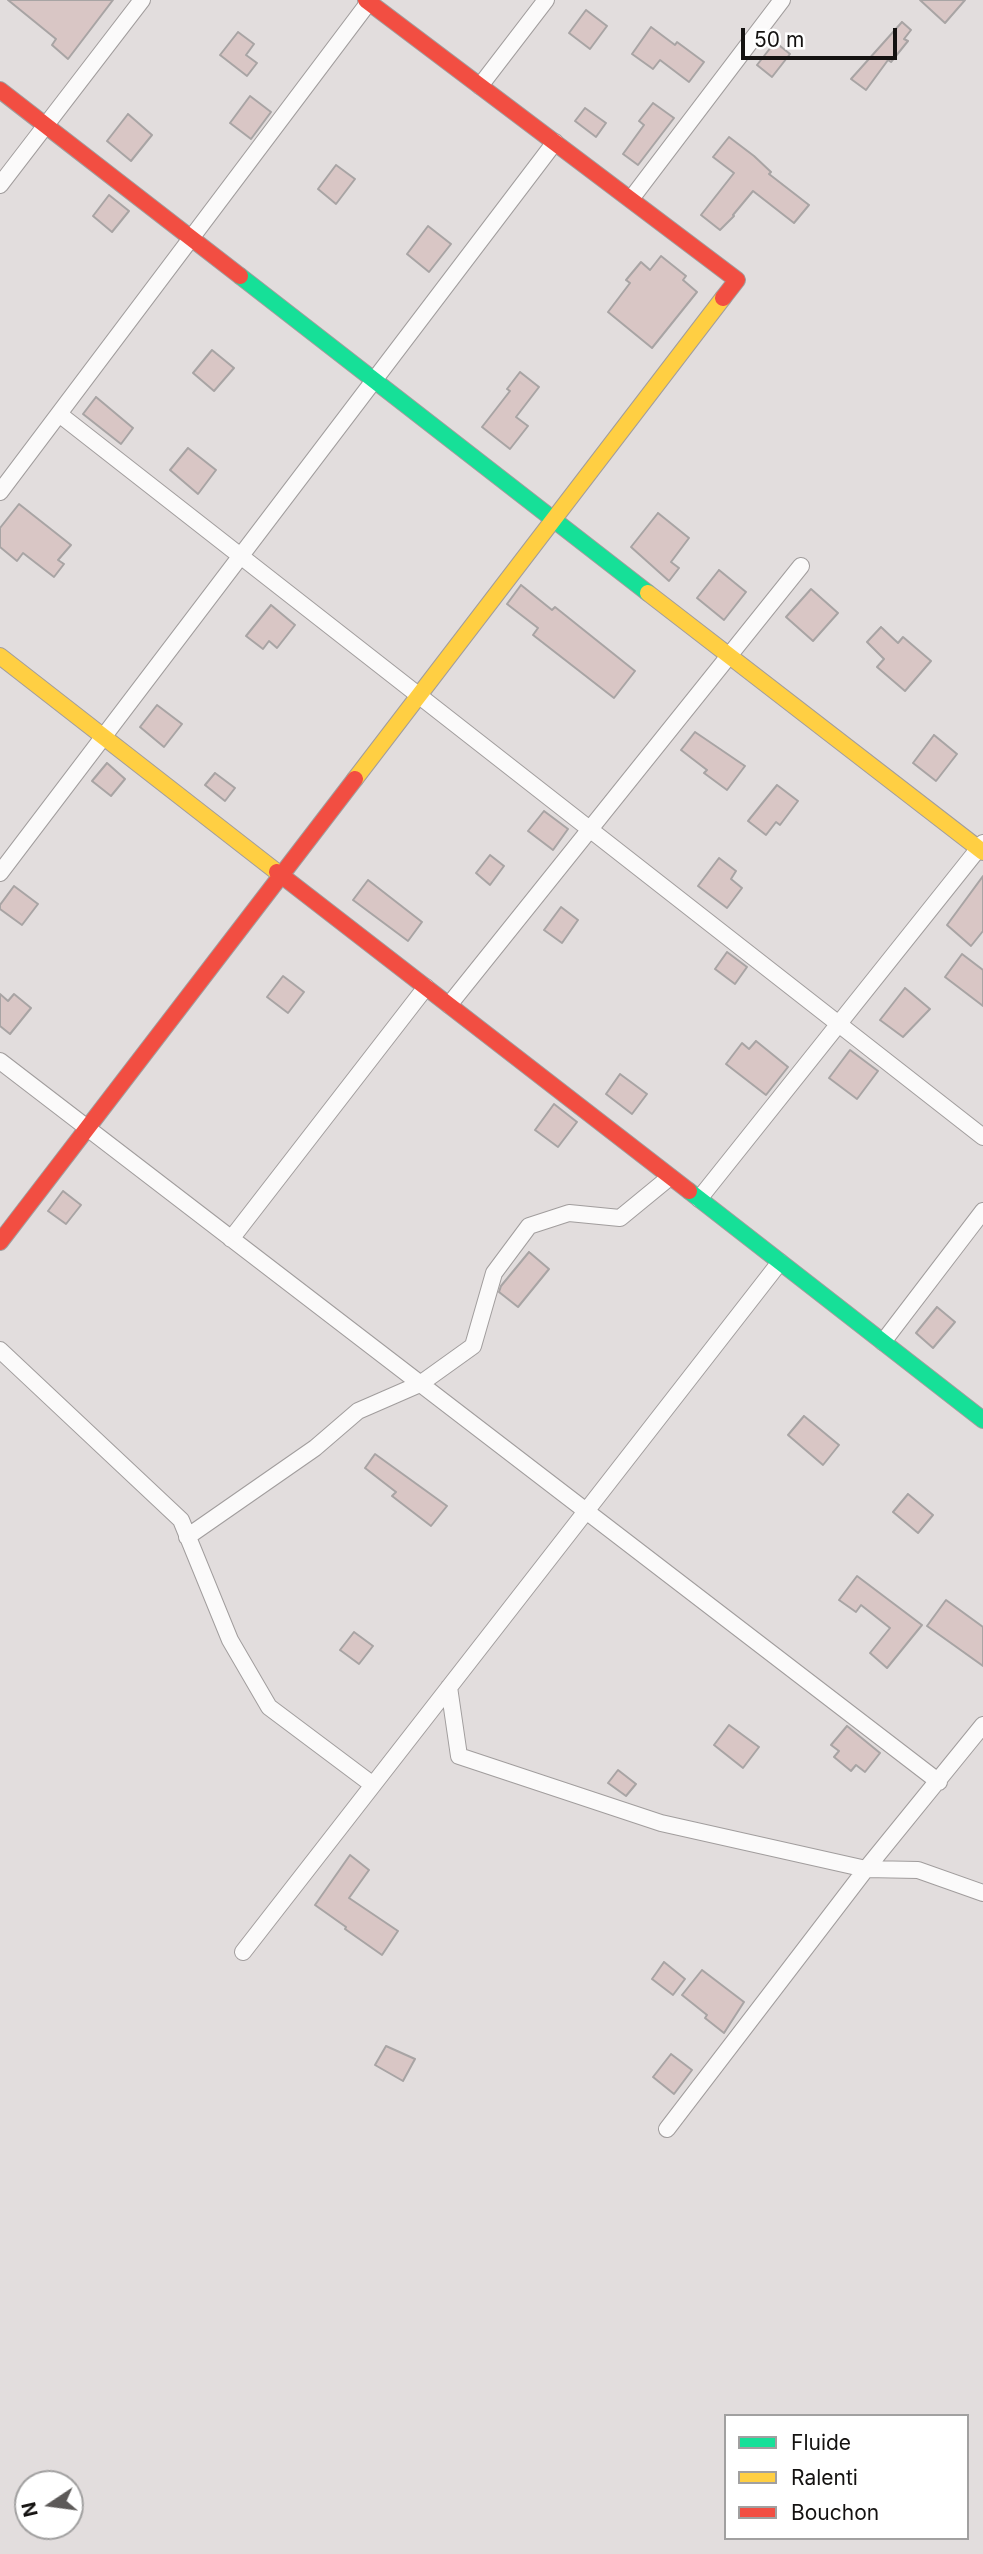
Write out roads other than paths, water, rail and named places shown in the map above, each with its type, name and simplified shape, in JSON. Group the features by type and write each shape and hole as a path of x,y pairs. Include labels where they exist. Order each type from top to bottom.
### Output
{"street":[{"path":"0,185 142,0"},
{"path":"480,86 547,0"},
{"path":"631,200 782,0"},
{"path":"0,492 367,1 737,280 0,1242"},
{"path":"0,90 729,656 981,848 699,1199"},
{"path":"0,873 555,142"},
{"path":"58,414 983,1137"},
{"path":"449,1005 801,566"},
{"path":"0,656 983,1420"},
{"path":"231,1239 426,987"},
{"path":"0,1061 939,1782"},
{"path":"187,1536 315,1448 358,1411 420,1384 473,1346 494,1273 528,1226 569,1213 620,1218 670,1177"},
{"path":"883,1342 983,1211"},
{"path":"243,1952 780,1262"},
{"path":"0,1350 181,1520 230,1640 269,1707 373,1785"},
{"path":"449,1687 459,1756 661,1823 866,1869 918,1870 983,1893"},
{"path":"667,2129 866,1869 983,1725"}]}
